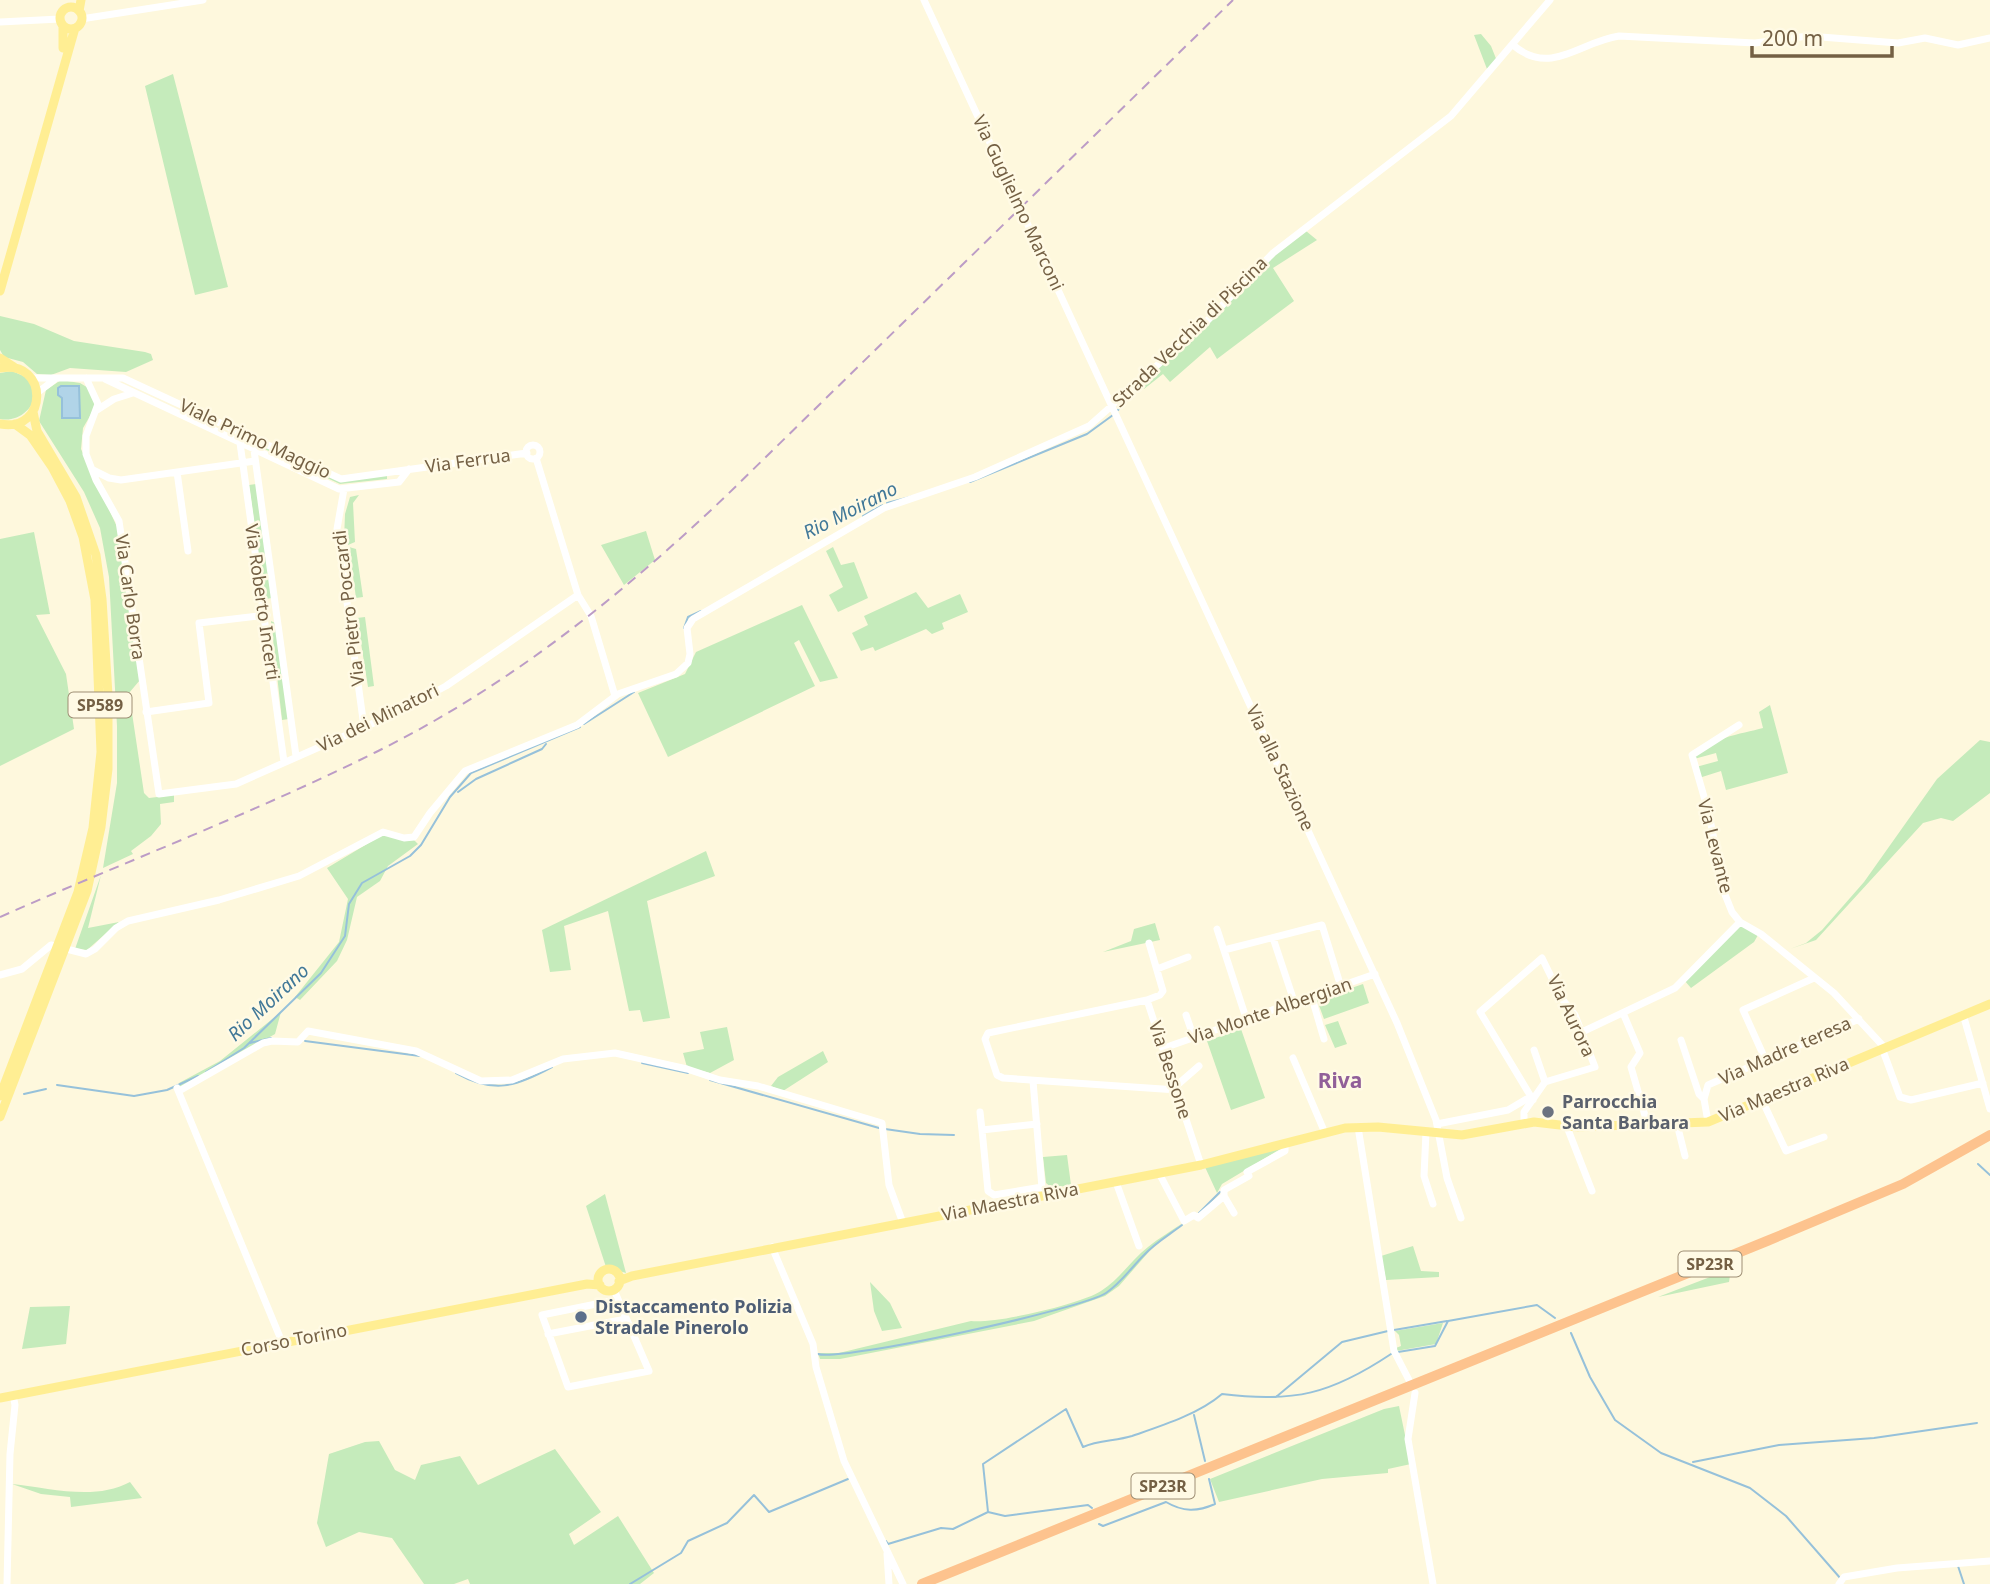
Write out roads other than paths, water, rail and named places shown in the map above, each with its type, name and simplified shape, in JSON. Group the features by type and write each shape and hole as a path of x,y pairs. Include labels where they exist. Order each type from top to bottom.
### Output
{"highway":[{"name":"SP23R","path":"1424,1383 1903,1184 1990,1135"},
{"name":"SP23R","path":"922,1584 1907,1188 1990,1141"},
{"name":"SP23R","path":"936,1584 1409,1389"}],"main road":[{"path":"0,291 80,15 81,0"},
{"path":"0,275 61,59 65,34 61,22 70,4 80,15"},
{"path":"61,22 75,29"},
{"path":"0,358 32,378 37,393 33,412 15,424 0,424"},
{"path":"0,368 16,368"},
{"name":"SP589","path":"0,1117 93,869 107,789 109,748 100,578 84,514 68,480 37,431 33,412"},
{"name":"SP589","path":"15,424 26,430 66,492 83,537 93,581 101,751 97,806 83,873 83,892"},
{"name":"SP589","path":"0,1096 61,953"},
{"name":"Via Maestra Riva","path":"599,1281 608,1270 617,1282 632,1276 903,1223 1043,1191 1116,1182 1201,1165 1358,1127 1426,1132 1438,1129 1476,1135 1524,1123 1567,1127 1708,1122 1990,1004"},
{"path":"599,1281 605,1290 617,1282"},
{"name":"Corso Torino","path":"0,1398 599,1281"}],"street":[{"path":"80,15 203,0"},
{"name":"Via Guglielmo Marconi","path":"924,0 1112,407"},
{"name":"Strada Vecchia di Piscina","path":"0,975 22,970 51,945 86,954 95,949 116,928 142,916 219,900 299,876 383,832 404,838 414,837 465,771 577,725 615,696 676,674 688,663 691,646 687,628 693,619 876,512 975,477 1089,426 1207,321 1273,253 1451,116 1550,0"},
{"path":"0,22 61,22"},
{"path":"1513,46 1544,61 1601,38 1619,36 1755,43 1801,36 1898,43 1925,38 1958,45 1990,38"},
{"name":"Viale Primo Maggio","path":"32,378 123,378 341,479 409,469"},
{"path":"86,378 97,398 97,410"},
{"name":"Viale Primo Maggio","path":"104,379 344,489 399,482 409,469"},
{"path":"37,393 55,380"},
{"path":"97,410 114,399 136,394 144,387"},
{"name":"Via alla Stazione","path":"1112,407 1375,974 1438,1129 1439,1147 1447,1178 1461,1218"},
{"name":"Via Carlo Borra","path":"97,410 86,436 86,454 119,521 159,794"},
{"path":"247,446 251,437"},
{"name":"Via Roberto Incerti","path":"247,446 242,463 284,762"},
{"name":"Via Roberto Incerti","path":"247,446 255,464 296,756"},
{"name":"Via Ferrua","path":"409,469 527,453 531,446 537,446 540,453 536,458 578,595"},
{"path":"92,469 115,480 242,463 255,464 272,458"},
{"path":"177,472 188,551"},
{"name":"Via Pietro Poccardi","path":"344,489 337,529 364,727"},
{"path":"578,595 591,616 615,696"},
{"name":"Via dei Minatori","path":"159,794 236,784 364,727 446,685 578,595"},
{"path":"146,712 209,702 199,624 276,614"},
{"name":"Via Levante","path":"1739,725 1692,755 1709,814 1724,892 1740,922"},
{"path":"281,739 293,737"},
{"path":"1582,1032 1675,988 1740,922 1761,934 1858,1019 1883,1047 1900,1097 1911,1100 1983,1083"},
{"path":"1224,950 1322,925 1341,987"},
{"path":"1217,929 1247,1021"},
{"path":"1273,938 1295,1004"},
{"name":"Via Bessone","path":"1149,943 1163,993 1147,1000 1201,1165"},
{"path":"1157,969 1188,957"},
{"name":"Via Aurora","path":"1531,1098 1480,1012 1542,958 1582,1032 1595,1067 1545,1082"},
{"name":"Via Monte Albergian","path":"1164,1048 1375,974"},
{"path":"1766,1061 1743,1010 1814,978"},
{"path":"1312,998 1324,1040"},
{"path":"1147,1000 988,1033 985,1039 997,1075 1003,1079 1177,1088 1199,1066"},
{"path":"1623,1013 1640,1053 1630,1067 1648,1126"},
{"path":"1964,1014 1990,1109"},
{"path":"1186,1015 1195,1038"},
{"name":"Via Madre teresa","path":"1708,1122 1704,1099 1708,1085 1858,1019"},
{"path":"282,1342 178,1090 263,1043 300,1041 308,1031 416,1051 481,1081 512,1080 563,1059 615,1053 687,1069 720,1080 758,1086 883,1127 889,1185 903,1223"},
{"path":"1681,1040 1699,1094 1704,1099"},
{"path":"1524,1123 1523,1113 1531,1098 1545,1082 1534,1050"},
{"path":"1293,1058 1325,1133"},
{"path":"980,1112 988,1191 994,1195 1043,1191 1033,1081"},
{"path":"1438,1129 1508,1110 1531,1098"},
{"path":"1762,1100 1786,1151 1824,1137"},
{"path":"982,1129 1037,1124"},
{"path":"1676,1125 1685,1156"},
{"path":"1358,1127 1394,1351 1409,1389 1408,1439 1433,1584"},
{"path":"1567,1127 1592,1191"},
{"path":"1426,1132 1424,1176 1433,1204"},
{"name":"Via Maestra Riva","path":"1159,1173 1184,1221 1194,1214 1198,1218 1224,1196 1224,1190 1249,1176 1247,1172 1285,1151 1284,1145"},
{"path":"1116,1182 1139,1246"},
{"path":"1224,1196 1234,1213"},
{"path":"772,1247 813,1344 816,1367 844,1461 903,1584"},
{"path":"611,1301 542,1314 568,1387 649,1371 626,1319 617,1282"},
{"path":"548,1334 626,1319"},
{"path":"7,1584 10,1454 15,1405 13,1395"},
{"path":"887,1554 889,1584"},
{"path":"1841,1581 1897,1568 1990,1561"}],"water":[{"path":"79,386 80,418 62,418 62,398 58,395 58,388"}],"waterway":[{"name":"Rio Moirano","path":"1118,410 1128,399"},
{"name":"Rio Moirano","path":"970,482 1087,434 1113,415"},
{"name":"Rio Moirano","path":"887,503 914,496"},
{"name":"Rio Moirano","path":"863,516 882,505"},
{"name":"Rio Moirano","path":"684,628 688,617 701,611"},
{"name":"Rio Moirano","path":"584,724 634,692"},
{"name":"Rio Moirano","path":"206,1072 244,1048 321,973 345,936 349,904 362,883 410,856 421,845 450,797 471,773 580,727"},
{"path":"458,792 476,779 542,749 546,744"},
{"path":"250,1043 271,1038"},
{"path":"305,1041 420,1056"},
{"path":"642,1063 688,1073"},
{"path":"456,1073 493,1086 515,1083 552,1067"},
{"name":"Rio Moirano","path":"57,1085 134,1096 167,1090 198,1076"},
{"path":"710,1080 879,1128"},
{"name":"Rio Moirano","path":"24,1094 46,1089"},
{"path":"885,1129 954,1135"},
{"path":"1978,1164 1990,1175"},
{"path":"1199,1213 1220,1192"},
{"path":"818,1354 869,1350 962,1333 1088,1301 1111,1289 1148,1251 1182,1225"},
{"path":"1398,1352 1435,1346 1448,1321 1537,1305 1555,1318"},
{"path":"1394,1330 1447,1321"},
{"path":"1276,1397 1342,1342 1388,1331"},
{"path":"1571,1333 1590,1377 1615,1420 1661,1453 1750,1488 1786,1516 1841,1579"},
{"path":"988,1512 983,1464 1066,1409 1083,1447 1132,1436 1167,1424 1202,1408 1222,1394 1247,1397 1291,1396 1330,1387 1391,1354"},
{"path":"1194,1415 1205,1461"},
{"path":"1693,1462 1779,1445 1874,1438 1977,1423"},
{"path":"630,1584 681,1553 688,1541 727,1523 754,1495 769,1512 848,1479"},
{"path":"1099,1524 1103,1526 1166,1502 1190,1510 1215,1504 1209,1479"},
{"path":"886,1541 888,1544 941,1528 953,1529 988,1512 1005,1516 1088,1505 1092,1508"},
{"path":"1958,1566 1964,1584"}],"railway":[{"path":"0,917 244,813 388,746 480,693 567,633 648,566 727,495 1233,0"}],"place":[{"name":"Parrocchia Santa Barbara","path":"1548,1112"},
{"name":"Distaccamento Polizia Stradale Pinerolo","path":"581,1317"}],"district":[{"name":"Riva","path":"1340,1081"}]}
